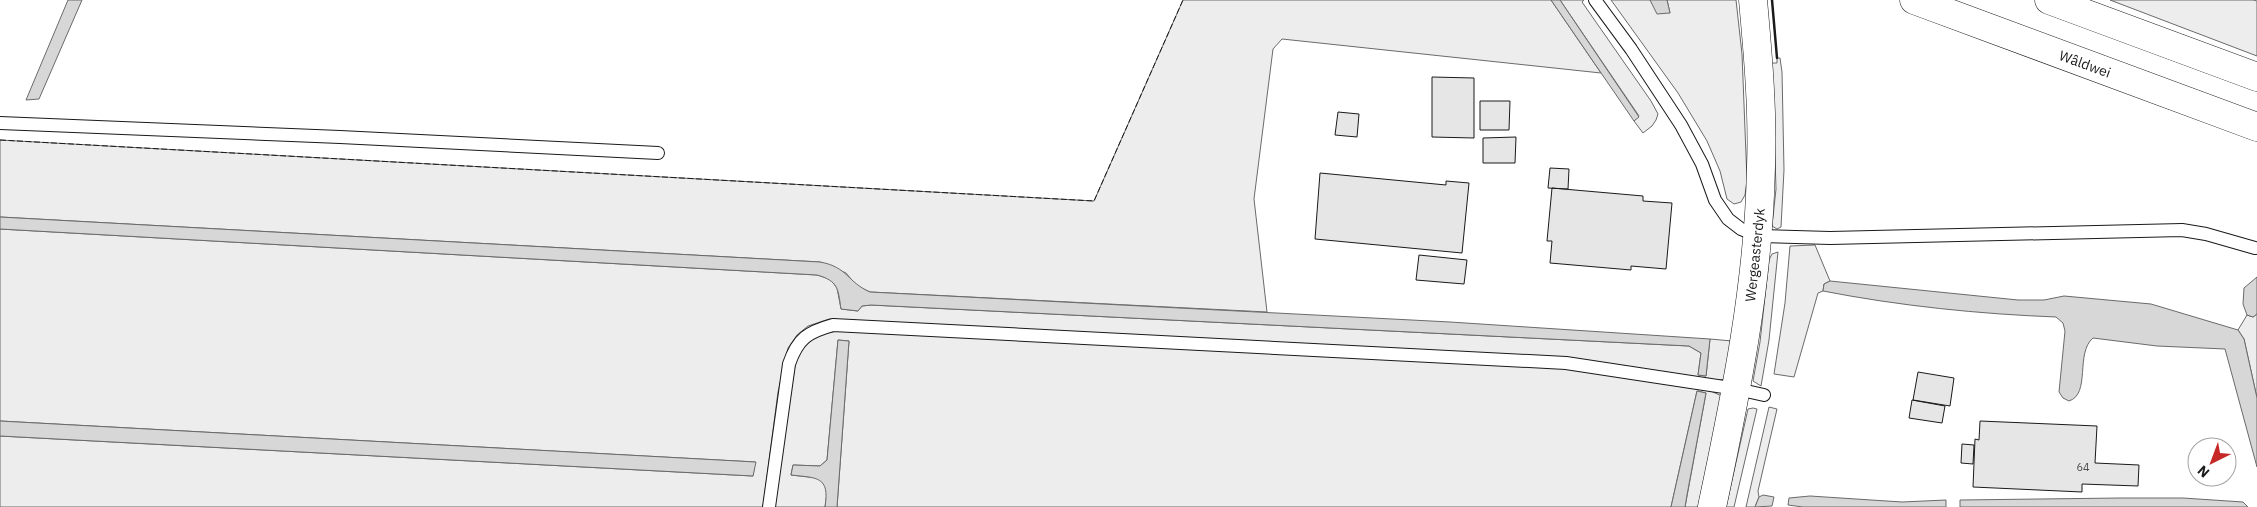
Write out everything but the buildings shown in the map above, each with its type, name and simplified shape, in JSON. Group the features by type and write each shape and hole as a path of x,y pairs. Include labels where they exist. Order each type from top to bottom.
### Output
{"main road":[{"name":"Wergeasterdyk","path":"1712,507 1737,389 1758,236 1762,166 1760,87 1753,0"},
{"name":"Wâldwei","path":"1914,0 2257,127"},
{"path":"2049,0 2257,77"}],"lane":[{"path":"1595,0 1631,49 1681,125 1702,164 1716,200 1728,219 1741,229 1758,236 1830,238 2175,230 2206,234 2254,248"},
{"path":"0,123 340,136 658,153"},
{"path":"769,507 789,364 794,351 802,339 813,331 833,325 1566,363 1737,389 1764,395"}],"shaded area":[{"path":"68,0 82,0 39,99 26,100"},
{"path":"1183,0 1551,0 1601,73 1282,39 1273,49 1254,199 1267,312 870,292 857,286 846,273 820,262 0,217 0,140 1094,201"},
{"path":"1551,0 1560,0 1639,117 1634,121"},
{"path":"1560,0 1584,0 1582,2 1651,101 1658,114 1652,126 1643,133 1634,121 1639,116"},
{"path":"1611,0 1650,0 1670,13 1667,0 1736,0 1742,54 1747,180 1745,195 1741,202 1734,204 1727,199 1720,171 1707,141 1678,93"},
{"path":"1650,0 1667,0 1670,13 1657,14"},
{"path":"2110,0 2257,1 2257,56"},
{"path":"1777,58 1780,58 1782,72 1784,170 1781,227 1777,229 1772,226 1776,189 1772,63 1777,63"},
{"path":"0,217 820,262 836,267 856,284 870,292 1450,322 1710,339 1706,376 1698,375 1701,353 1689,346 871,305 862,306 858,311 841,309 836,286 824,277 817,275 0,229"},
{"path":"0,229 817,275 830,279 837,288 841,309 858,311 862,306 871,305 1689,346 1701,353 1698,375 1706,376 1710,339 1732,341 1725,379 1714,381 1590,361 829,319 808,326 797,335 788,348 778,392 763,507 0,507 0,436 753,476 755,462 0,421"},
{"path":"1815,245 1830,281 1824,284 1823,291 1818,293 1794,377 1774,374 1785,303 1790,246"},
{"path":"1778,252 1769,340 1761,386 1753,381 1760,342 1769,260 1772,254"},
{"path":"2257,277 2257,314 2253,317 2247,315 2243,304 2244,288"},
{"path":"1830,281 2018,300 2044,300 2064,296 2151,304 2238,330 2244,339 2257,398 2257,467 2225,349 2157,346 2093,338 2085,353 2080,390 2076,397 2069,401 2063,398 2059,392 2065,331 2063,323 2056,317 1940,308 1881,301 1823,291 1824,284"},
{"path":"2257,314 2257,398 2244,339 2238,330 2247,315 2253,317"},
{"path":"837,331 1559,367 1706,389 1722,396 1698,507 1685,507 1706,393 1697,391 1671,507 837,507 849,341 838,340 827,460 820,466 793,465 791,475 818,478 825,484 827,494 825,507 773,507 795,366 799,353 818,335"},
{"path":"838,340 849,341 837,507 825,507 825,489 820,480 791,475 793,465 820,466 827,460"},
{"path":"1697,391 1706,393 1685,507 1671,507"},
{"path":"1769,407 1777,409 1758,491 1759,497 1755,507 1746,507"},
{"path":"1748,409 1757,409 1734,507 1726,507"},
{"path":"0,421 756,462 753,476 0,436"},
{"path":"1763,495 1774,497 1772,506 1755,507 1759,497"},
{"path":"1810,496 1902,502 1946,500 1946,507 1803,507 1788,505 1789,498"},
{"path":"2183,498 2243,502 2248,507 1960,507 1960,500"}],"fence":[{"path":"0,140 1094,201 1183,0"}],"wall":[{"path":"1772,0 1777,58"}]}
